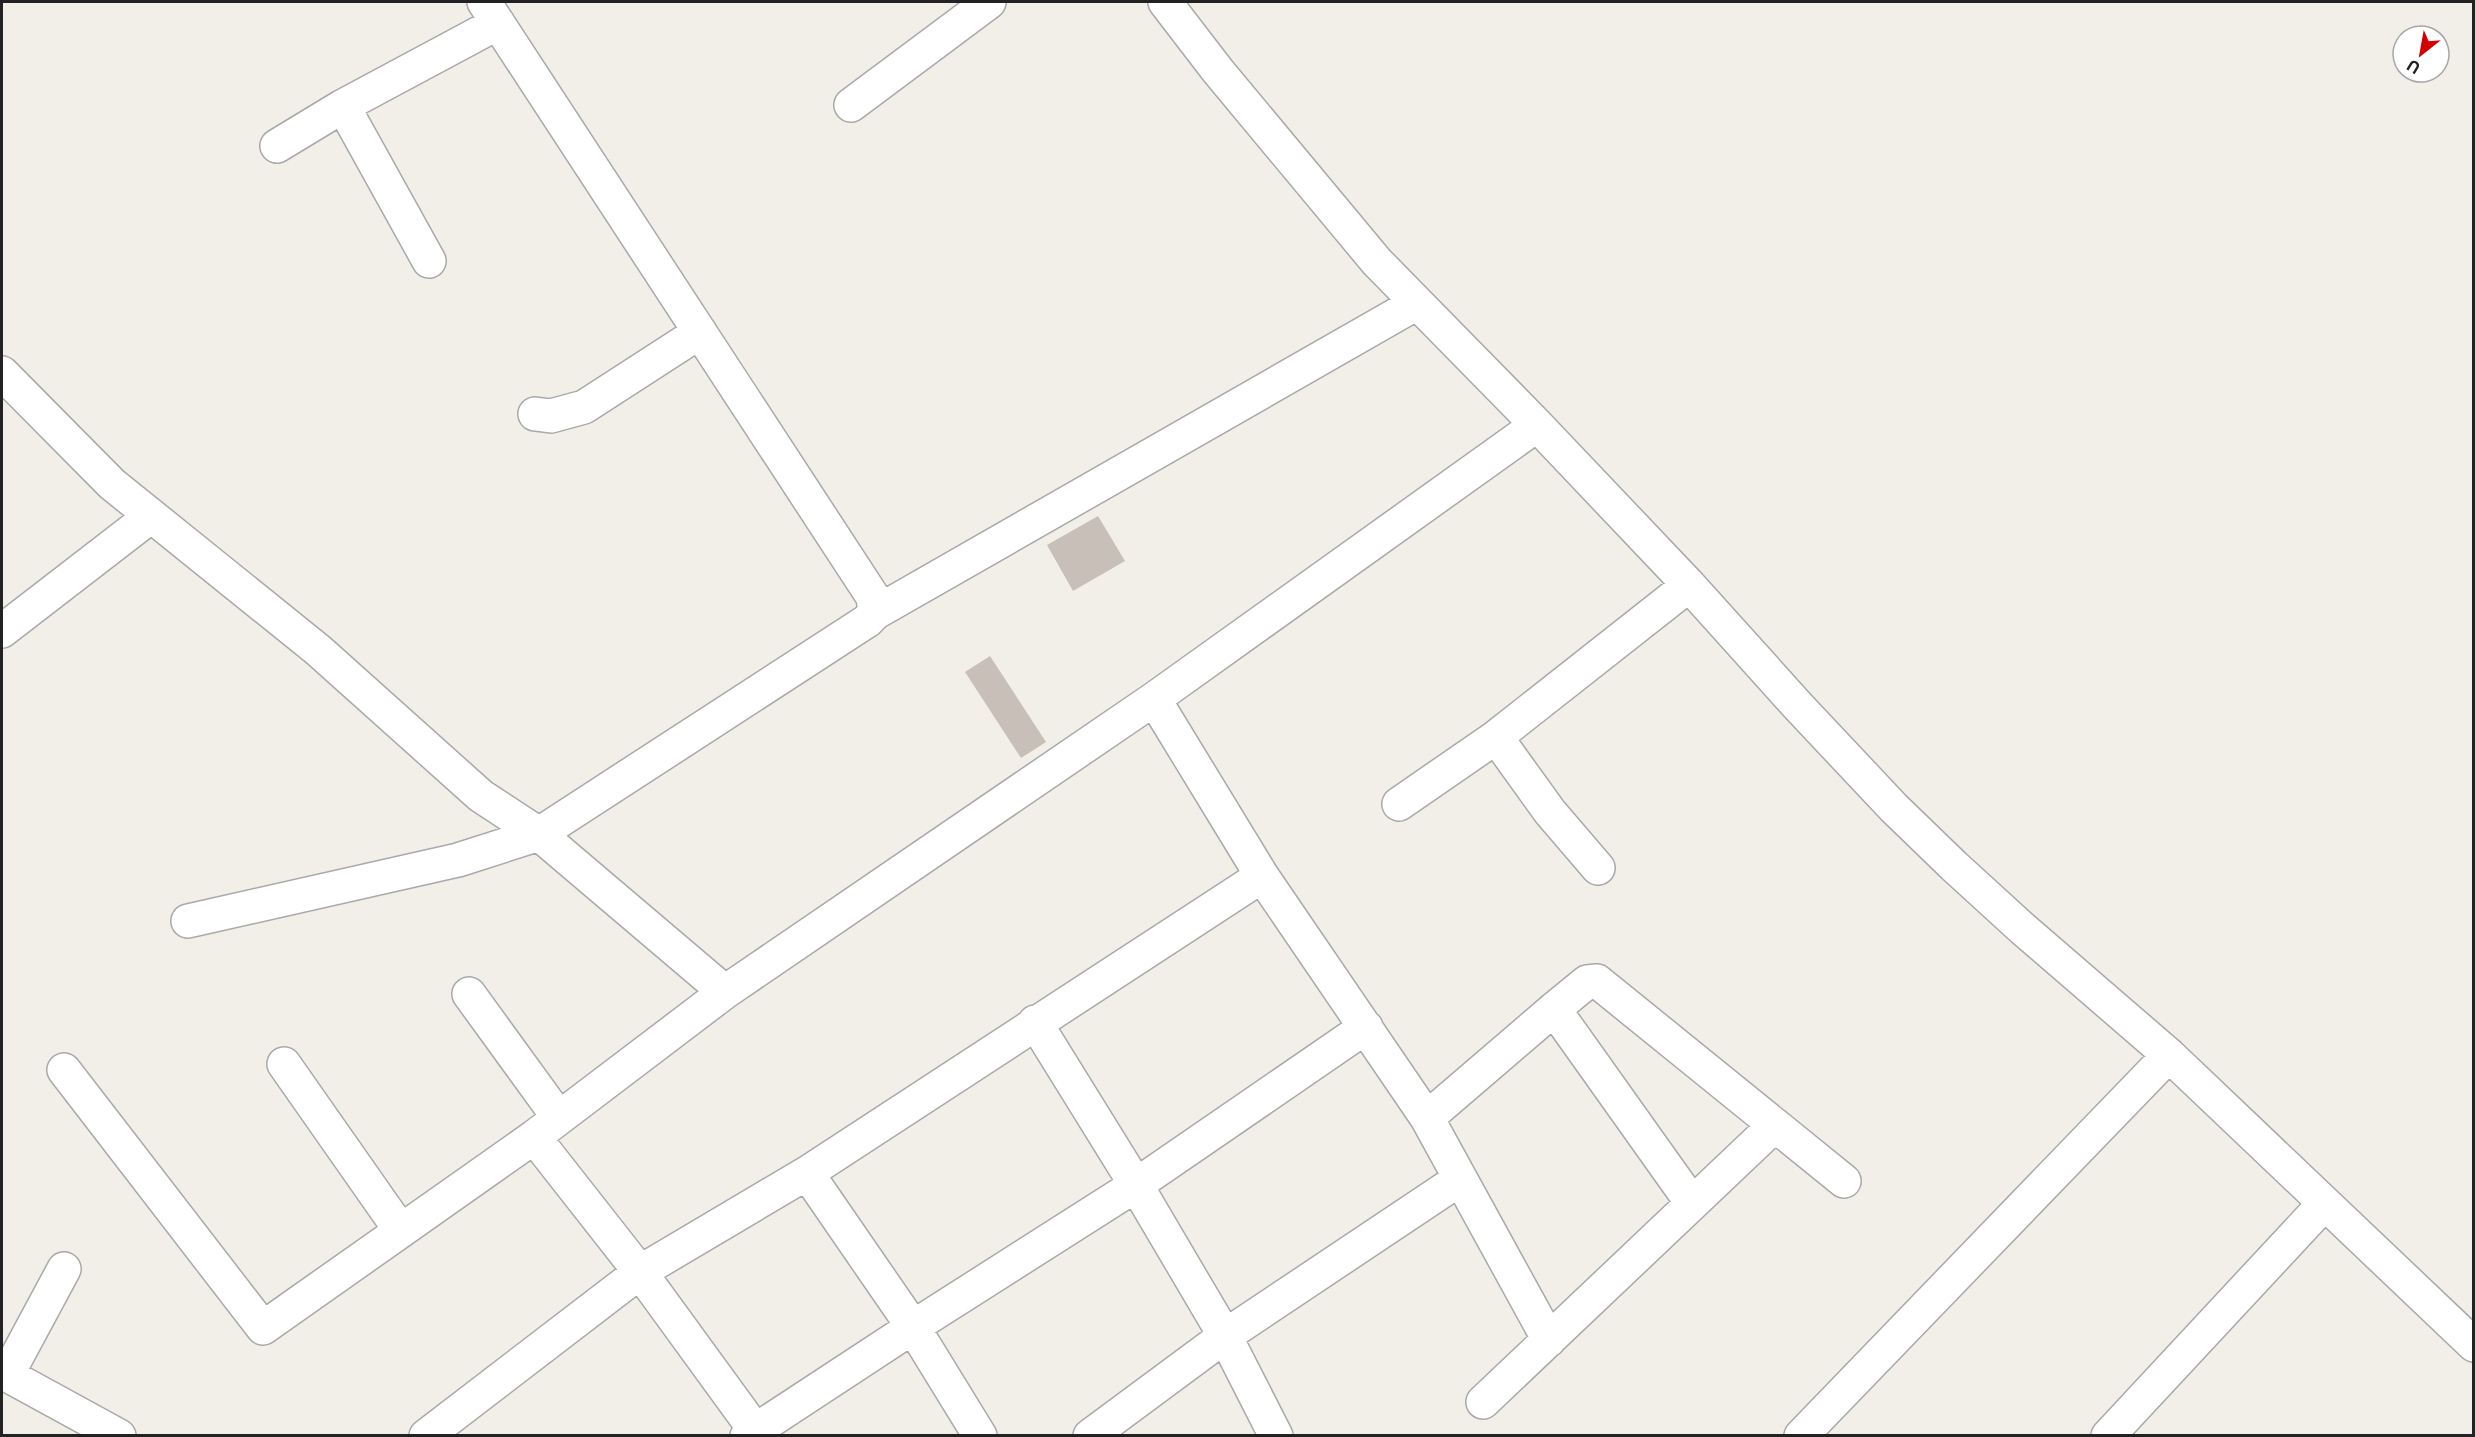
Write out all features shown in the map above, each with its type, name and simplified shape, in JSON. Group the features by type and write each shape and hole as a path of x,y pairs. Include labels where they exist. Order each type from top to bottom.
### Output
{"street":[{"path":"851,105 989,2"},
{"path":"1165,2 1218,71 1363,245 1689,585 1894,808 2023,929 2169,1055 2474,1345"},
{"path":"277,146 491,12 873,597 875,613"},
{"path":"343,106 429,261"},
{"path":"188,921 458,860 539,834 867,621 875,613 1417,303"},
{"path":"535,414 550,416 584,407 700,332"},
{"path":"2,373 112,484 318,650 481,796 539,834 725,992"},
{"path":"64,1070 263,1328 546,1128 725,992 1154,699 1537,425"},
{"path":"2,631 151,516"},
{"path":"1398,804 1496,737 1689,585"},
{"path":"1154,699 1262,876 1427,1118 1549,1340"},
{"path":"1496,737 1550,812 1598,868"},
{"path":"426,1436 640,1272 807,1173 1035,1022 1262,876"},
{"path":"1427,1118 1587,982 1597,981 1844,1181"},
{"path":"469,994 546,1128 640,1272 751,1433 1136,1185 1366,1027"},
{"path":"1554,1009 1692,1203"},
{"path":"1035,1022 1136,1185 1225,1336 1276,1436"},
{"path":"1802,1436 2169,1055"},
{"path":"284,1064 401,1231"},
{"path":"1484,1402 1775,1125"},
{"path":"807,1173 913,1327 980,1436"},
{"path":"1090,1436 1225,1336 1460,1179"},
{"path":"2108,1436 2324,1204"},
{"path":"64,1269 4,1374 119,1436"}],"building":[{"path":"1098,516 1125,561 1073,591 1047,545"},
{"path":"990,656 1046,742 1021,758 965,672"}]}
